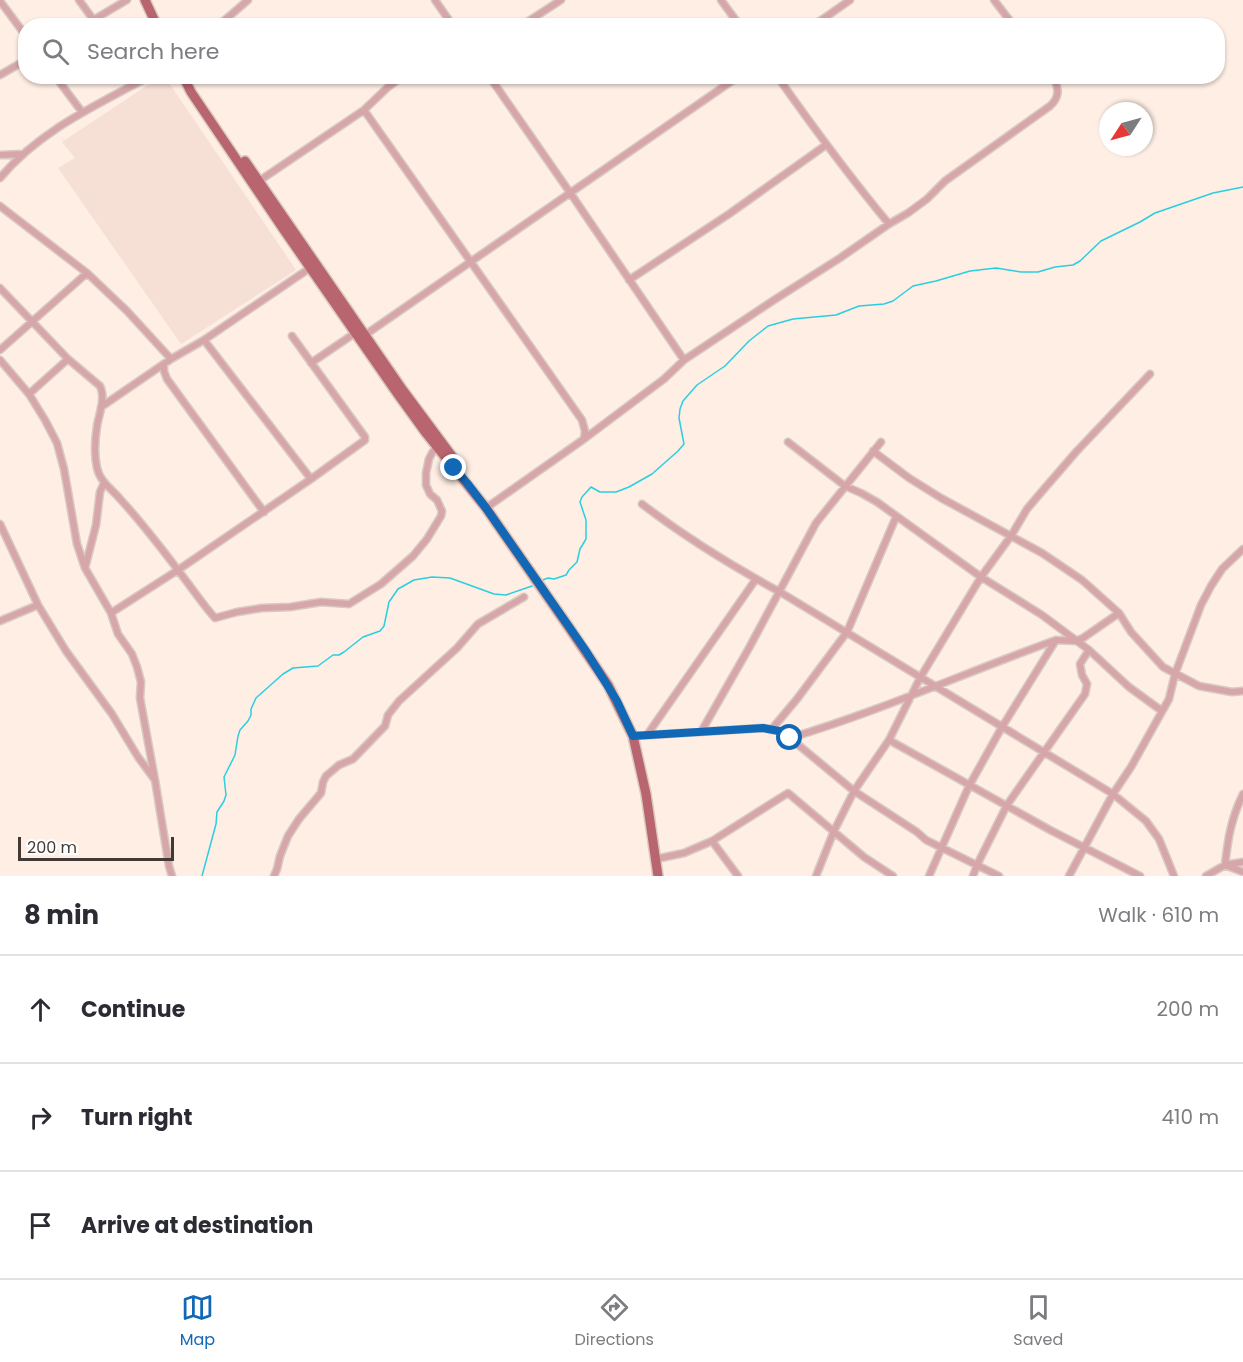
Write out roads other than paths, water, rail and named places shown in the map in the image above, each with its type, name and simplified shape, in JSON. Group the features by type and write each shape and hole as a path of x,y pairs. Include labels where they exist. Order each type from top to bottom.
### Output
{"main road":[{"path":"145,0 153,18"},
{"path":"190,84 310,268 402,388 458,465 467,483"},
{"path":"256,183 438,447 486,508 608,685 633,736 646,794 658,876"}],"street":[{"path":"79,0 92,18"},
{"path":"95,18 127,0"},
{"path":"227,18 248,0"},
{"path":"435,0 447,18"},
{"path":"533,18 561,0"},
{"path":"721,0 734,18"},
{"path":"824,18 849,0"},
{"path":"994,0 1008,18"},
{"path":"0,1 18,25"},
{"path":"0,75 18,65"},
{"path":"61,84 82,112"},
{"path":"0,178 8,168 55,129 136,84"},
{"path":"256,183 364,110 392,84"},
{"path":"495,84 684,360"},
{"path":"311,363 361,334 471,262 728,84"},
{"path":"783,84 826,146 889,224"},
{"path":"486,508 655,386 684,360 927,199 945,181 1050,106 1056,100 1059,92 1056,84"},
{"path":"364,110 582,420 585,431 584,439"},
{"path":"629,280 826,146"},
{"path":"0,155 24,154"},
{"path":"0,206 87,273 171,359"},
{"path":"101,407 310,268"},
{"path":"0,350 87,273"},
{"path":"0,288 68,359 100,386 102,391 97,427 97,469 104,483 123,502 215,618 262,608 290,607 321,602 349,604 381,584 413,556 439,521 441,511 437,500 430,494 426,485 429,459 438,447"},
{"path":"111,613 264,512 365,440 292,336"},
{"path":"204,340 311,479"},
{"path":"29,394 68,359"},
{"path":"0,360 29,394 57,443 64,469 77,544 85,568 111,613 118,634 132,654 137,666 141,682 140,698 172,876"},
{"path":"164,364 167,379 264,512"},
{"path":"816,876 834,831 854,791 889,740 920,678 981,577 1011,536 1027,509 1076,452 1150,374"},
{"path":"788,441 845,486 877,502 981,577 1042,615 1089,650 1129,687 1162,711"},
{"path":"701,732 816,523 881,442"},
{"path":"873,451 925,488 1042,553 1082,580 1119,613 1131,632 1163,667 1199,686 1232,692 1243,691"},
{"path":"85,568 96,525 100,492 104,483"},
{"path":"642,504 675,530 744,573 847,632 1113,794 1146,821 1159,839 1174,876"},
{"path":"771,730 847,632 896,517"},
{"path":"0,524 38,605 66,651 112,714 155,780"},
{"path":"1069,876 1113,794 1169,699 1175,674 1201,605 1211,586 1222,569 1243,549"},
{"path":"647,735 756,579"},
{"path":"274,876 288,836 321,793 327,776 339,765 353,759 385,726 388,715 399,701 457,648 478,624 525,597"},
{"path":"0,621 38,605"},
{"path":"790,738 818,730 1056,640 1076,641 1119,613"},
{"path":"929,876 969,786 1002,727 1056,640"},
{"path":"973,876 1007,805 1085,694 1087,684 1080,664 1089,650"},
{"path":"633,736 763,728 779,731 854,791 917,831 926,840 999,876"},
{"path":"889,740 1050,830 1140,876"},
{"path":"656,859 684,853 712,840 788,793 864,857 892,876"},
{"path":"1225,865 1228,836 1236,808 1243,794"},
{"path":"712,840 738,876"},
{"path":"1206,876 1225,865 1243,862"},
{"path":"1225,865 1243,872"}],"waterway":[{"path":"540,581 566,575 577,562 580,549 586,539 586,520 580,502 582,497 591,487 600,492 616,492 629,487 652,474 678,451 684,444 679,418 683,401 697,385 725,366 749,341 768,326 793,319 836,315 859,306 884,304 893,301 913,286 970,271 996,268 1038,272 1073,265 1101,241 1155,213 1213,193 1243,187"},
{"path":"202,876 217,812 226,795 224,777 235,755 240,730 248,721 256,698 283,674 293,668 318,666 333,655 344,652 363,637 380,631 384,626 389,602 398,589 414,580 432,577 450,578 494,594 506,595 532,586"}]}
